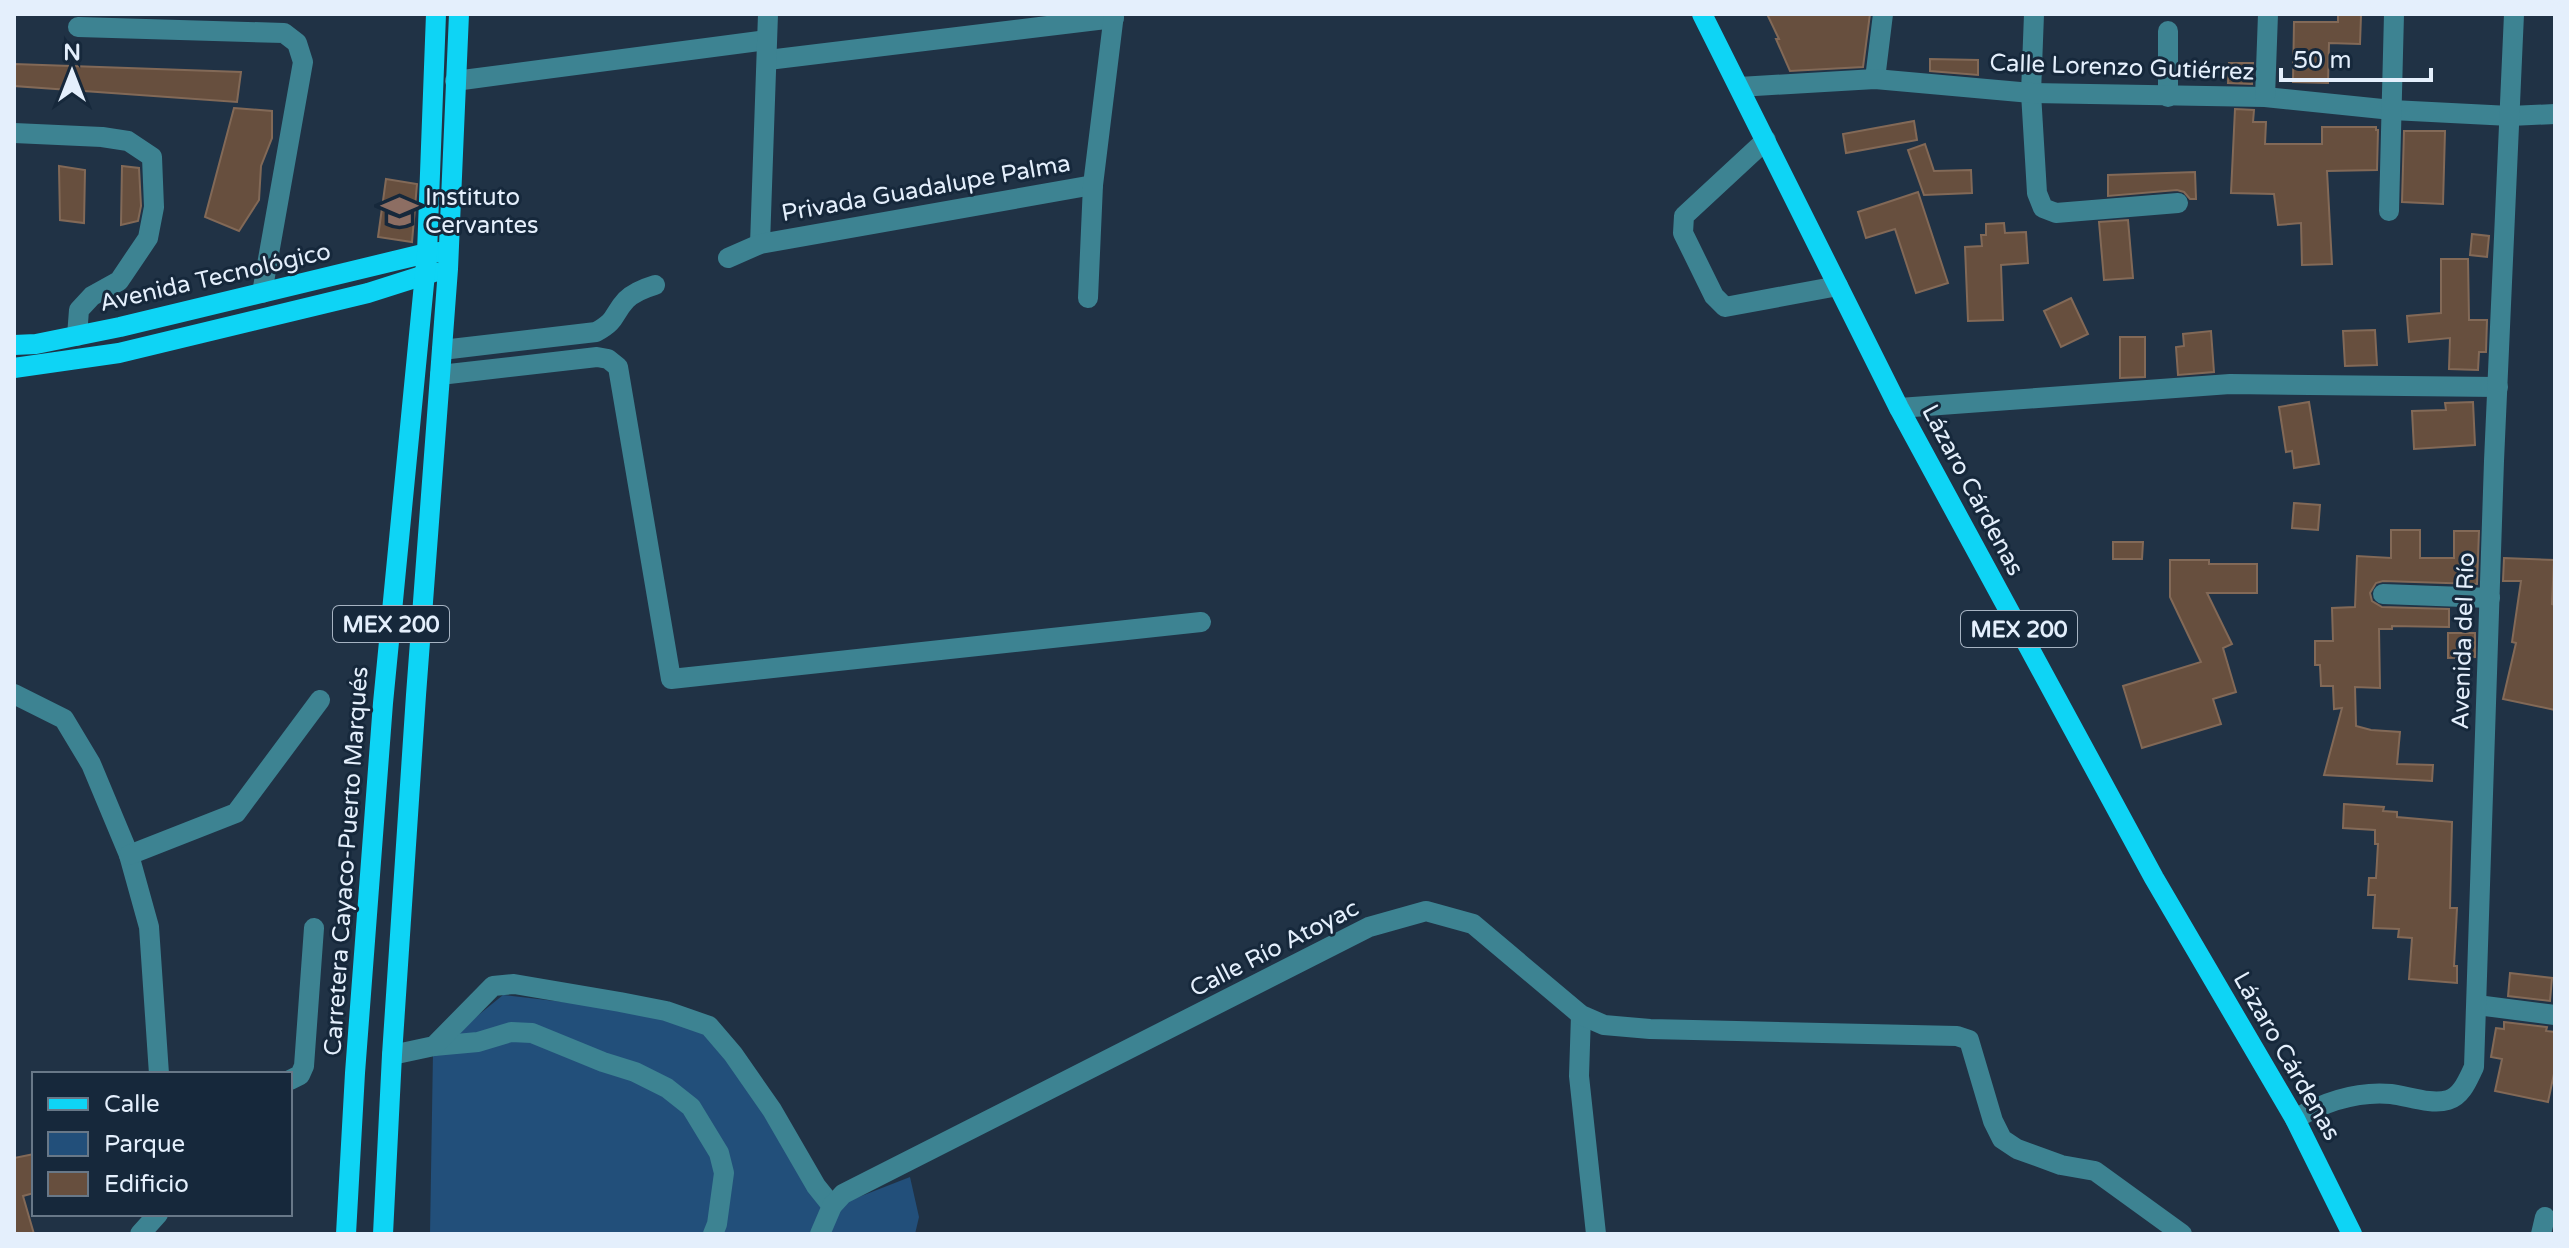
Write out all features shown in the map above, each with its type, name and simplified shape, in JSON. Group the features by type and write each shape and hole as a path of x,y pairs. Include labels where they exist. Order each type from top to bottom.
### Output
{"main road":[{"name":"Carretera Cayaco-Puerto Marqués","path":"346,1234 383,703 427,253 436,14"},
{"name":"MEX 200","path":"383,1234 392,1055 448,260 459,14"},
{"name":"Lázaro Cárdenas","path":"1702,14 1899,408 2154,878 2295,1119 2346,1230"},
{"name":"Avenida Tecnológico","path":"14,345 77,336 427,253 448,260"},
{"name":"Avenida Tecnológico","path":"14,368 119,353 368,293 424,274 448,260"}],"street":[{"name":"Privada Guadalupe Palma","path":"768,14 760,244 1093,185"},
{"path":"1875,79 1883,14"},
{"path":"2034,14 2031,93 2037,193 2043,208 2056,213 2178,203"},
{"path":"2265,97 2268,14"},
{"path":"2389,211 2394,14"},
{"name":"Avenida del Río","path":"2295,1119 2317,1107 2352,1096 2388,1094 2438,1102 2450,1100 2463,1089 2474,1067 2514,14"},
{"path":"455,81 1114,16 1093,185 1088,298"},
{"path":"78,27 284,33 297,43 303,62 262,293"},
{"path":"2168,31 2168,97"},
{"name":"Calle Lorenzo Gutiérrez","path":"1739,87 1875,79 2031,93 2265,97 2392,110 2510,116 2555,114"},
{"path":"14,133 128,141 152,157 154,207 148,238 119,281 92,296 79,310 77,336"},
{"path":"1766,140 1684,216 1683,233 1707,284 1725,307 1838,286"},
{"path":"728,258 760,244"},
{"path":"442,350 596,332 611,324 626,301 639,290 655,285"},
{"path":"440,375 597,357 608,359 618,367 671,679 1201,622"},
{"path":"1899,408 2230,384 2498,387"},
{"path":"2383,594 2490,598"},
{"path":"14,694 64,719 91,764 129,855 149,927 159,1072"},
{"path":"129,855 236,813 320,700"},
{"name":"Calle Río Atoyac","path":"832,1206 843,1194 1369,927 1426,911 1473,924 1581,1015 1604,1025 1650,1029 1957,1036 1969,1040 1993,1121 2002,1139 2017,1149 2061,1165 2095,1171 2182,1234"},
{"path":"295,1077 304,1066 314,928"},
{"path":"434,1046 493,986 514,984 666,1011 709,1026 749,1076 816,1186 832,1206 820,1234"},
{"path":"2477,1005 2555,1015"},
{"path":"1581,1015 1579,1076 1596,1234"},
{"path":"392,1055 434,1046 478,1042 511,1032 532,1033 635,1072 667,1088 691,1107 719,1153 724,1173 713,1234"}],"green space":[{"path":"503,995 649,1012 704,1028 736,1069 823,1211 910,1177 919,1217 915,1234 430,1234 433,1052"}],"building":[{"path":"1767,14 1870,14 1863,67 1790,71"},
{"path":"2338,14 2361,15 2360,44 2329,43 2328,83 2293,82 2294,22 2338,22"},
{"path":"1930,59 1978,60 1978,75 1930,71"},
{"path":"2229,63 2253,63 2252,84 2228,83"},
{"path":"14,64 241,72 237,102 14,86"},
{"path":"234,108 272,111 272,138 261,166 259,200 239,231 205,217"},
{"path":"2235,109 2254,110 2253,122 2266,122 2265,144 2322,144 2322,127 2376,127 2378,130 2377,170 2327,171 2332,264 2302,265 2301,223 2278,225 2274,194 2231,193"},
{"path":"1914,121 1917,140 1846,153 1843,134"},
{"path":"2404,131 2445,131 2443,204 2402,202"},
{"path":"1925,144 1934,171 1971,170 1972,193 1924,195 1908,150"},
{"path":"59,166 85,170 84,223 60,220"},
{"path":"122,166 139,168 141,206 138,221 121,225"},
{"path":"2195,172 2196,199 2190,199 2177,190 2108,196 2108,175"},
{"name":"Instituto Cervantes","path":"386,179 417,184 412,242 378,237"},
{"path":"1918,192 1948,283 1916,293 1895,229 1866,238 1858,212"},
{"path":"2128,220 2133,278 2104,280 2099,222"},
{"path":"2004,223 2005,233 2026,232 2028,263 2001,265 2003,320 1968,321 1965,247 1982,246 1981,235 1986,235 1986,224"},
{"path":"2472,234 2489,236 2487,257 2470,255"},
{"path":"2441,259 2468,259 2469,320 2487,320 2486,352 2479,352 2478,370 2449,369 2450,338 2409,342 2407,316 2441,313"},
{"path":"2071,298 2088,334 2061,347 2044,311"},
{"path":"2375,330 2377,365 2345,366 2343,331"},
{"path":"2211,331 2214,372 2178,375 2176,347 2184,346 2183,334"},
{"path":"2120,337 2145,337 2145,377 2120,378"},
{"path":"2309,402 2319,464 2294,468 2292,451 2286,452 2279,407"},
{"path":"2473,402 2475,445 2414,449 2412,411 2446,410 2445,403"},
{"path":"2294,503 2320,505 2318,530 2292,528"},
{"path":"2391,530 2420,530 2420,558 2454,558 2454,531 2479,531 2477,584 2383,581 2376,583 2370,593 2372,601 2382,607 2449,609 2449,627 2392,626 2392,629 2379,629 2380,688 2355,687 2356,726 2400,732 2397,764 2433,765 2432,781 2324,775 2342,708 2334,709 2333,686 2321,686 2320,665 2315,665 2315,641 2333,641 2332,608 2355,607 2357,556 2391,558"},
{"path":"2113,542 2143,542 2142,559 2113,559"},
{"path":"2504,558 2554,560 2555,710 2503,699 2516,643 2512,642 2521,581 2503,581"},
{"path":"2170,560 2257,564 2257,593 2207,593 2232,644 2223,648 2236,692 2213,699 2221,724 2142,748 2123,686 2201,662 2170,597"},
{"path":"2448,633 2475,633 2475,657 2448,658"},
{"path":"2344,804 2384,807 2383,811 2397,812 2397,817 2452,822 2450,908 2457,908 2454,966 2457,966 2457,983 2409,979 2412,938 2398,937 2399,929 2373,928 2375,895 2368,895 2369,878 2376,878 2378,844 2375,844 2375,830 2343,828"},
{"path":"2510,973 2552,978 2550,1001 2508,996"},
{"path":"2504,1022 2547,1027 2546,1031 2555,1032 2555,1069 2548,1102 2495,1091 2502,1059 2491,1057 2496,1028 2504,1029"},
{"path":"32,1154 32,1194 23,1196 34,1234 14,1234 14,1158"}],"place":[{"name":"Instituto Cervantes","path":"399,211"}]}
